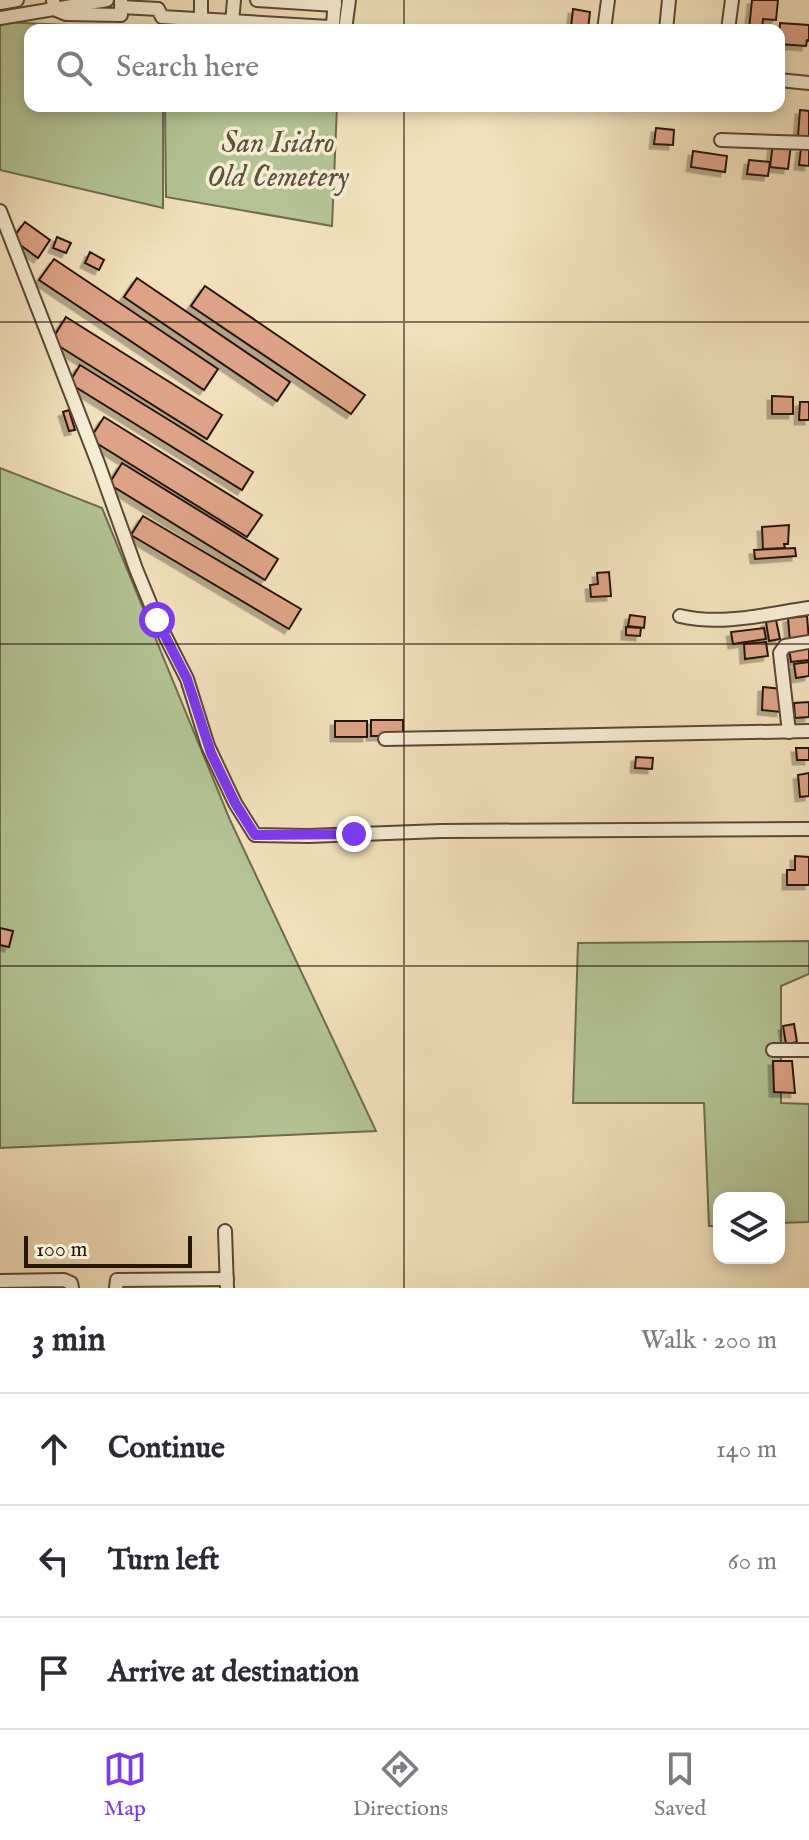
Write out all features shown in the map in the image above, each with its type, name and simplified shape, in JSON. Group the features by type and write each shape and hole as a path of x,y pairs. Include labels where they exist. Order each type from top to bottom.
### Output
{"street":[{"path":"0,3 17,0"},
{"path":"0,18 53,4 107,0"},
{"path":"201,0 201,19"},
{"path":"232,22 234,0"},
{"path":"257,0 335,3 333,24"},
{"path":"346,24 349,0"},
{"path":"605,24 608,0"},
{"path":"667,24 669,0"},
{"path":"729,24 732,0"},
{"path":"53,4 66,14 121,15 121,4 158,9 162,17 271,24"},
{"path":"785,81 809,83"},
{"path":"721,140 809,143"},
{"path":"0,211 136,569 157,620 187,679 208,746 235,803 255,835 809,829"},
{"path":"680,616 716,620 809,608"},
{"path":"789,732 780,653 785,646 809,642"},
{"path":"385,739 809,731"},
{"path":"773,1050 809,1050"},
{"path":"116,1288 117,1280 227,1284 225,1231"},
{"path":"0,1281 64,1280 71,1283 72,1288"}],"green space":[{"path":"0,22 46,24 24,24 24,112 163,112 163,208 0,170"},
{"name":"San Isidro Old Cemetery","path":"165,112 337,112 332,226 166,197"},
{"path":"0,468 102,508 230,820 376,1131 0,1148"},
{"path":"809,941 809,974 781,986 781,1103 809,1104 809,1222 785,1223 785,1192 713,1192 713,1226 709,1226 704,1103 573,1103 578,943"}],"building":[{"path":"752,0 778,0 776,20 763,19 763,24 750,24"},
{"path":"573,9 590,12 589,24 571,24"},
{"path":"780,23 809,25 806,46 785,44 785,24"},
{"path":"800,110 809,111 809,137 798,136"},
{"path":"656,128 674,130 673,145 654,144"},
{"path":"773,143 791,144 788,169 770,167"},
{"path":"801,148 809,149 809,166 799,165"},
{"path":"693,151 727,156 725,172 691,167"},
{"path":"749,160 770,162 768,176 747,174"},
{"path":"25,222 50,240 38,258 12,239"},
{"path":"57,237 71,243 66,253 53,248"},
{"path":"90,252 104,260 99,270 85,263"},
{"path":"54,259 218,369 204,390 39,280"},
{"path":"137,278 290,382 277,401 124,297"},
{"path":"205,286 365,395 351,414 191,306"},
{"path":"66,317 222,415 207,439 51,341"},
{"path":"80,365 253,472 242,490 69,383"},
{"path":"772,396 793,397 793,414 772,414"},
{"path":"800,402 809,402 809,420 799,420"},
{"path":"69,410 75,430 69,431 63,412"},
{"path":"104,417 262,515 247,537 90,439"},
{"path":"122,463 278,559 265,580 109,484"},
{"path":"143,516 301,609 289,629 131,535"},
{"path":"789,525 785,548 763,549 762,527"},
{"path":"795,548 796,556 755,559 754,550"},
{"path":"609,572 611,596 591,597 590,585 598,584 597,573"},
{"path":"630,615 645,617 644,628 628,626"},
{"path":"807,616 809,640 790,642 788,618"},
{"path":"776,620 780,639 769,641 766,622"},
{"path":"626,627 641,628 640,636 626,635"},
{"path":"764,628 766,639 733,644 731,632"},
{"path":"766,642 768,656 745,659 744,644"},
{"path":"809,645 809,660 791,662 789,648"},
{"path":"809,662 809,676 796,678 794,664"},
{"path":"763,687 782,689 781,712 762,710"},
{"path":"809,702 809,717 795,718 794,703"},
{"path":"371,720 403,720 403,736 371,736"},
{"path":"335,721 367,721 367,737 335,737"},
{"path":"796,748 809,748 809,760 797,760"},
{"path":"636,757 653,758 652,769 635,768"},
{"path":"809,773 809,796 800,797 798,775"},
{"path":"795,856 809,857 809,885 787,885 787,870 795,870"},
{"path":"0,928 13,931 9,947 0,945"},
{"path":"794,1024 797,1042 786,1044 783,1026"},
{"path":"773,1061 792,1061 795,1093 774,1092"}],"route":[{"path":"157,620 187,679 211,753 235,803 255,835 354,834"}]}
